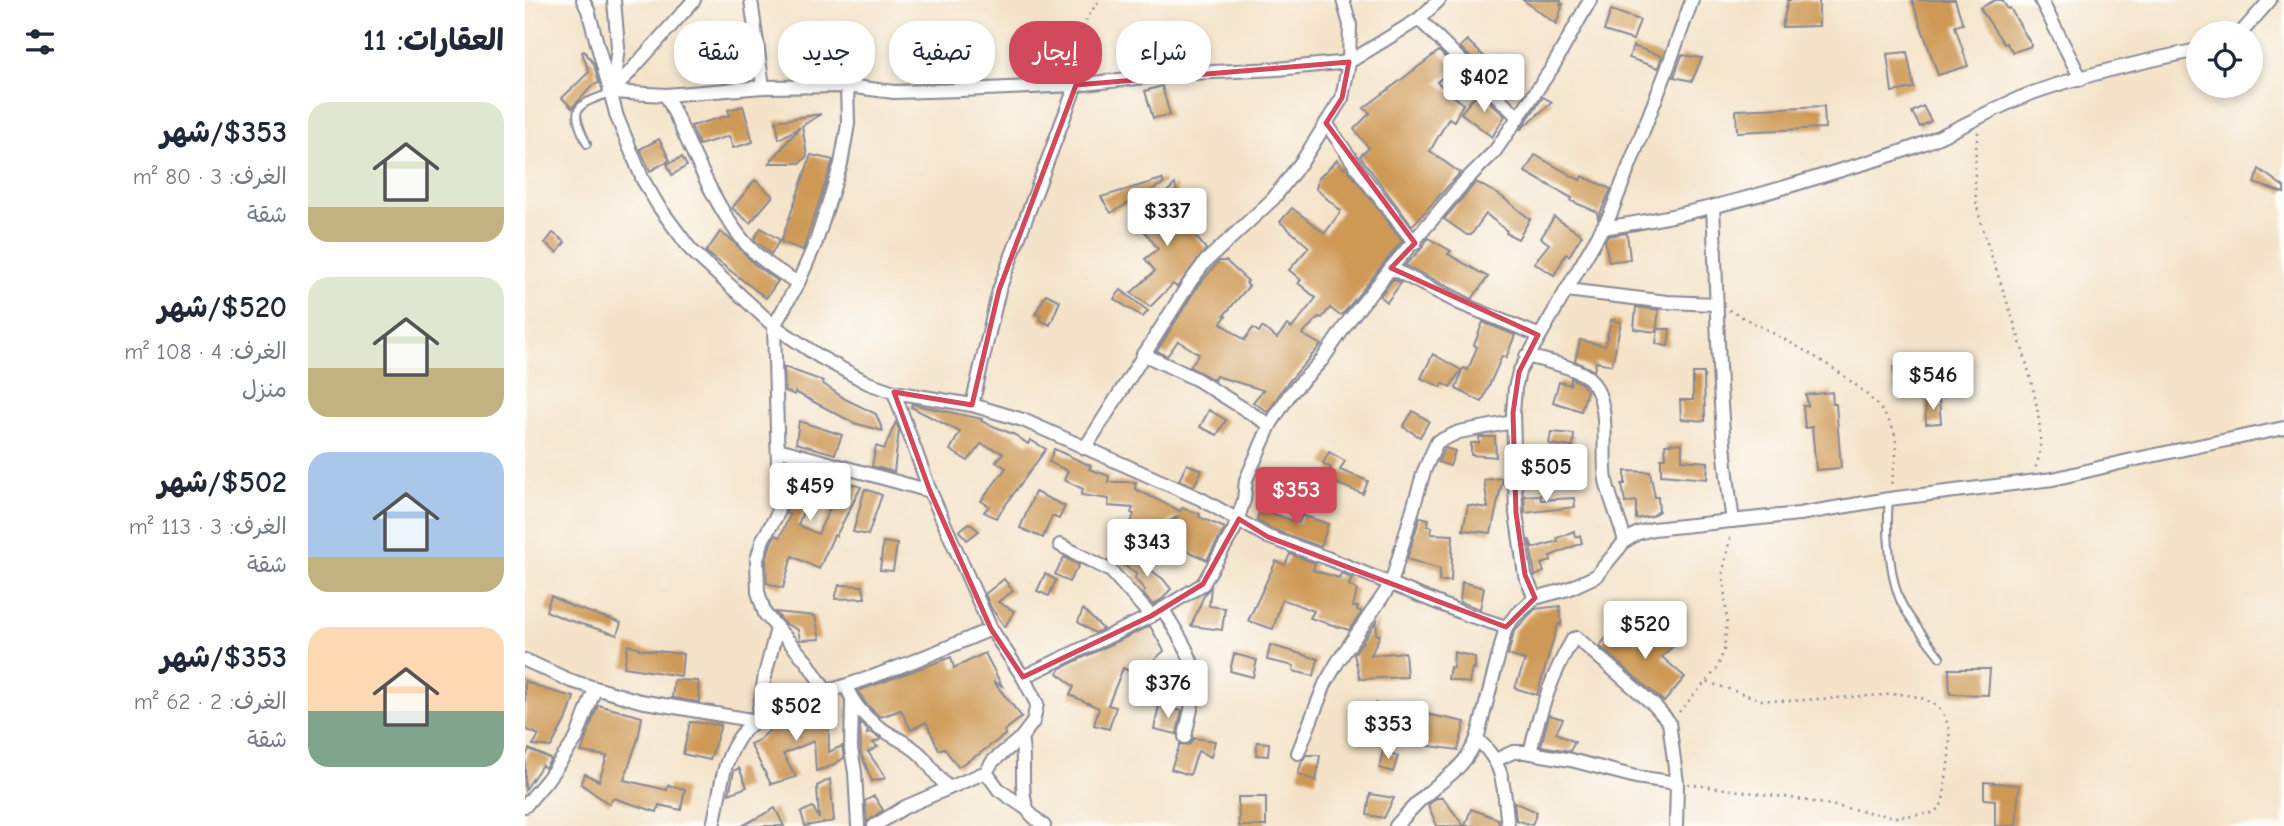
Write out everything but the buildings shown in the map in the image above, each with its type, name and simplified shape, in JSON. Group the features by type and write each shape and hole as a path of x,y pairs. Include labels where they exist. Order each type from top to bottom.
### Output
{"street":[{"path":"583,0 612,92 617,117 643,180 691,250 774,326 868,383 894,392 972,405 1023,419 1191,494 1268,537 1465,614 1506,627"},
{"path":"612,92 618,47 614,0"},
{"path":"612,92 694,0"},
{"path":"751,0 763,87"},
{"path":"1085,448 1197,272 1273,199 1303,160 1342,98 1349,61 1350,25 1343,0"},
{"path":"612,92 666,95 763,87 847,86 894,92 1076,85 1349,61 1419,19 1439,0"},
{"path":"1535,598 1525,575 1516,513 1514,388 1526,356 1602,228 1625,179 1692,0"},
{"path":"2041,0 2081,79"},
{"path":"2252,21 2270,0"},
{"path":"1023,677 1157,613 1203,584 1222,554 1238,518 1247,480 1270,425 1290,394 1322,360 1350,319 1391,268 1415,243 1464,182 1495,151 1552,68 1587,2"},
{"path":"1419,19 1517,116"},
{"path":"1602,228 1644,223 1760,195 1920,145 2037,91 2127,65 2186,53"},
{"path":"972,405 999,290 1076,85"},
{"path":"826,691 807,662 765,614 758,592 757,559 763,539 777,515 779,499 774,326 798,283 816,242 841,164 848,124 847,86"},
{"path":"666,95 712,192 743,241 768,264 798,283"},
{"path":"1327,123 1364,178 1415,243"},
{"path":"1713,207 1716,304 1728,487 1733,521"},
{"path":"1391,268 1459,303 1538,335"},
{"path":"1566,290 1667,302 1716,304"},
{"path":"1143,354 1196,379 1270,425"},
{"path":"1526,356 1581,373 1590,378 1597,391 1602,407 1607,483 1625,541"},
{"path":"874,826 905,807 986,772 993,761 1034,722 1037,704 1023,677 991,629 930,491 894,392"},
{"path":"1298,753 1325,684 1391,584 1424,471 1437,442 1459,432 1513,422"},
{"path":"1397,826 1424,796 1454,774 1470,753 1477,739 1506,627 1514,616 1535,598 1568,589 1596,576 1625,541 1638,533 1667,526 1799,514 1889,499 2025,483 2097,470 2284,428"},
{"path":"778,449 930,491"},
{"path":"1060,545 1111,571 1157,613 1186,650 1194,672 1195,684 1185,737"},
{"path":"757,721 777,628"},
{"path":"713,826 723,770 730,752 745,729 757,721 826,691 928,656 991,629"},
{"path":"1530,753 1551,686 1564,655 1575,638 1580,639 1655,706 1669,722 1677,783 1676,826"},
{"path":"525,660 595,690 666,707 757,721"},
{"path":"846,686 852,701 851,749 858,826"},
{"path":"525,806 576,739 595,690"},
{"path":"852,701 879,727 902,739 922,755 941,782 949,788"},
{"path":"1020,738 1024,749 1027,809"},
{"path":"1477,739 1496,760 1504,781 1508,826"},
{"path":"1496,760 1513,752 1530,753 1571,760 1636,777 1677,783"},
{"path":"986,772 999,790 1027,809 1044,826"}],"lane":[{"path":"587,144 578,126 576,114 579,106 612,92"},
{"path":"1889,499 1887,537 1899,596 1903,607 1940,657"}],"path":[{"path":"1041,85 1061,70 1075,50 1090,11 1101,0"},
{"path":"1979,120 1974,177 1977,205 1984,235 2017,328 2036,406 2039,450 2037,463 2025,483"},
{"path":"1716,304 1822,363 1863,390 1877,405 1895,436 1895,459 1889,499"},
{"path":"1669,722 1717,669 1724,650 1727,621 1723,572 1733,521"},
{"path":"1677,783 1770,794 1895,817 1933,813 1941,806 1944,796 1949,727 1944,713 1935,703 1916,695 1900,694 1788,701 1762,700 1707,682"}],"highlighted area":[{"path":"1349,62 1342,98 1326,123 1415,243 1391,268 1538,335 1519,372 1513,413 1516,513 1525,575 1535,598 1506,627 1268,537 1239,519 1203,584 1151,616 1023,677 991,629 930,491 894,392 972,405 999,290 1076,85"}]}
